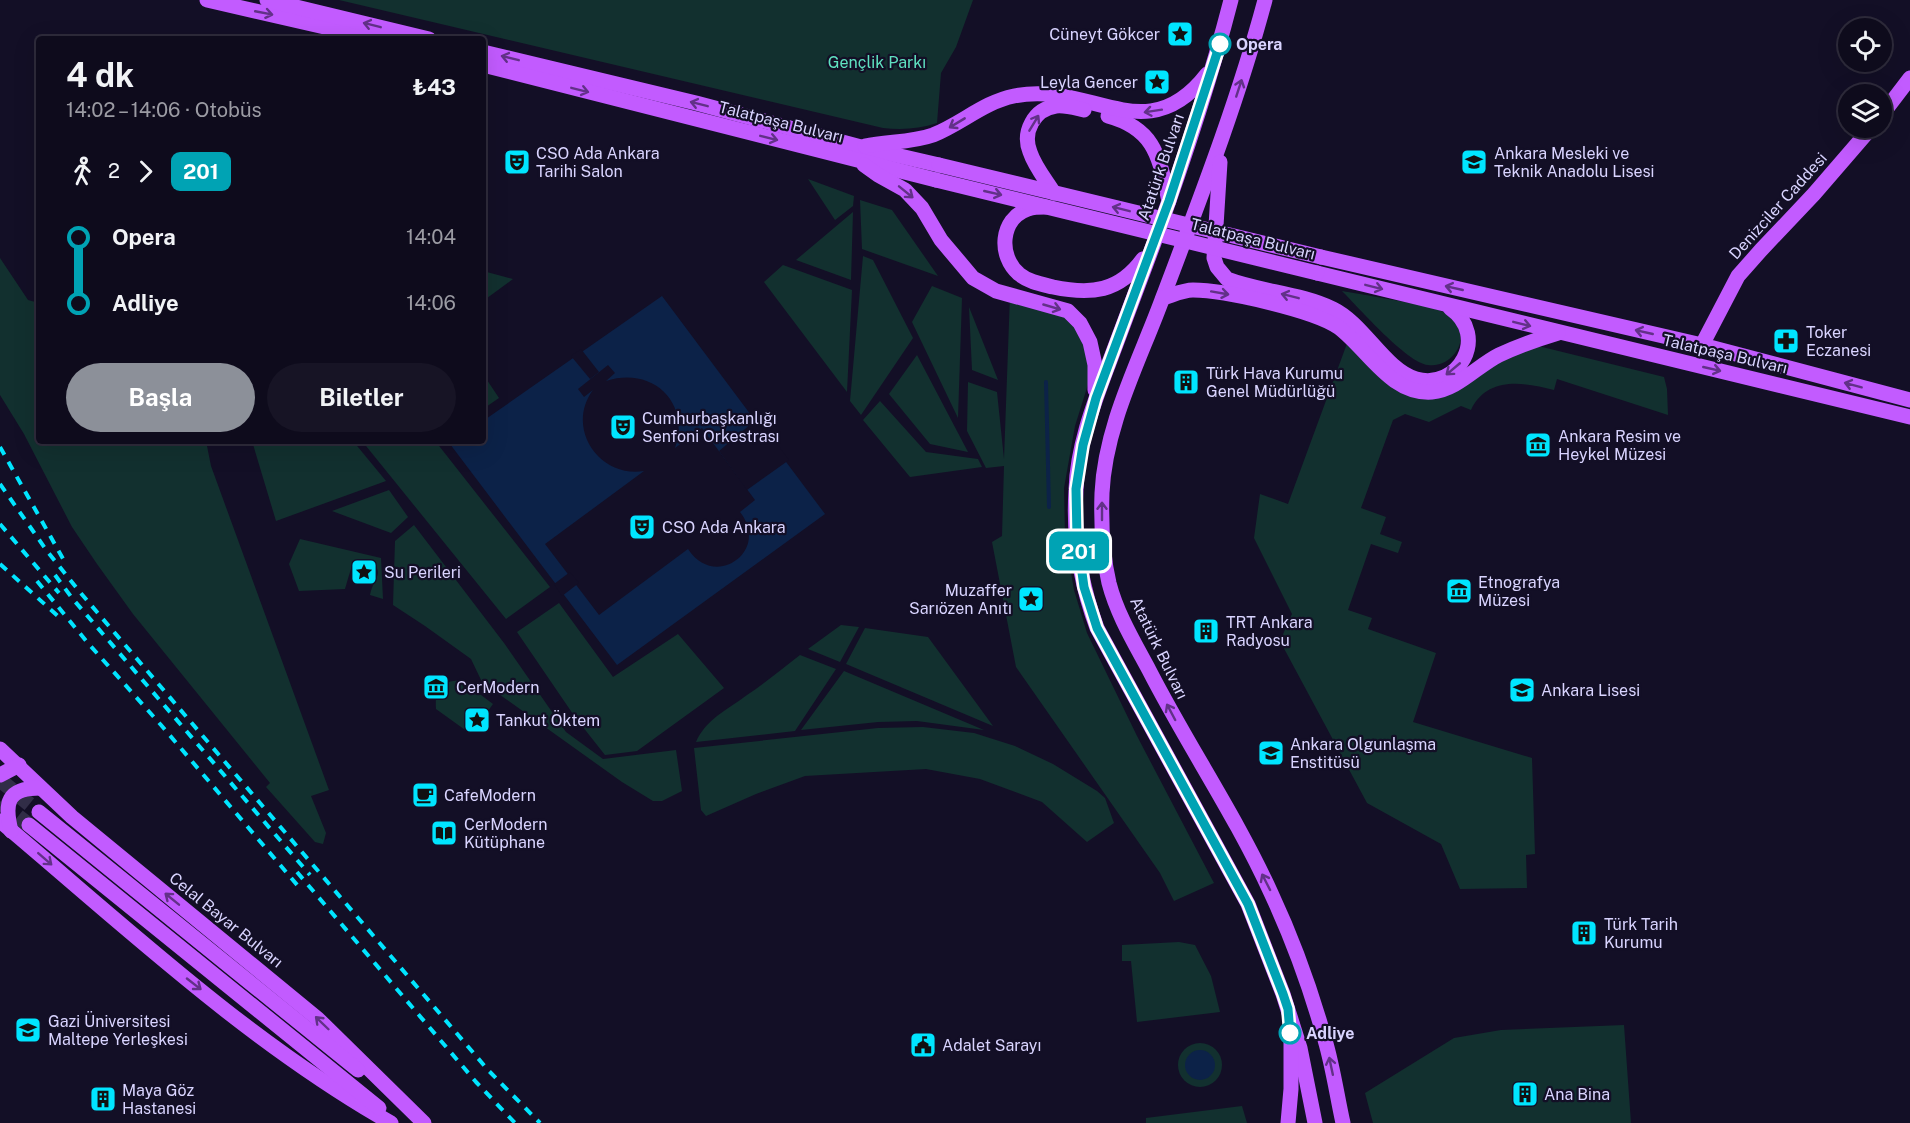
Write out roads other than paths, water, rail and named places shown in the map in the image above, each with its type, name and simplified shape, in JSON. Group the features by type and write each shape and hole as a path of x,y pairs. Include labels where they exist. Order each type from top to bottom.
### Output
{"main road":[{"path":"207,0 364,36"},
{"path":"267,0 417,36"},
{"name":"Atatürk Bulvarı","path":"1232,0 1215,64 1169,201 1096,398 1083,445 1076,489 1077,537 1090,608 1097,628 1248,904 1288,1009 1300,1048 1315,1123"},
{"name":"Atatürk Bulvarı","path":"1265,0 1221,144 1121,407 1107,452 1102,490 1102,537 1109,584 1120,615 1174,720 1249,849 1272,894 1308,987 1326,1043 1343,1123"},
{"name":"Talatpaşa Bulvarı","path":"486,53 696,103 859,154"},
{"path":"1096,398 1095,362 1090,342 1080,323 1068,311 996,291 973,278 941,240 922,208 905,190 878,176 859,154 884,142 930,136 950,128 1000,99 1035,92 1078,98 1131,112 1164,109 1182,100 1196,88 1215,64"},
{"name":"Talatpaşa Bulvarı","path":"486,66 1052,200 1317,273 1910,417"},
{"path":"1892,102 1910,78"},
{"path":"1153,245 1134,272 1111,287 1076,291 1027,280 1017,272 1006,254 1004,243 1006,230 1014,219 1029,208 1052,200 1029,150 1027,139 1029,126 1044,110 1057,106 1071,107 1125,121 1142,131 1150,140 1169,201"},
{"name":"Denizciler Caddesi","path":"1702,345 1738,276 1862,138"},
{"path":"1221,144 1214,249 1217,267 1227,279 1318,303 1334,310 1347,318 1404,374 1418,380 1432,380 1453,372 1461,364 1466,353 1468,339 1466,324 1458,314 1445,305"},
{"name":"Talatpaşa Bulvarı","path":"1052,200 1321,257 1702,345 1910,400"},
{"path":"1163,298 1191,290 1216,291 1310,314 1337,327 1398,384 1416,391 1433,392 1447,389 1499,355 1526,343 1559,333"},
{"name":"Celal Bayar Bulvarı","path":"0,749 72,817 318,1019 423,1123"},
{"path":"0,776 19,765"},
{"path":"39,788 20,790 11,797 7,805 5,826 144,945 285,1055 340,1094 391,1123"},
{"name":"Celal Bayar Bulvarı","path":"39,812 423,1123"},
{"path":"30,825 398,1123"},
{"name":"Atatürk Bulvarı","path":"1288,1009 1292,1060 1288,1123"}],"water":[{"path":"662,296 825,514 617,665 450,444 486,444 486,419","holes":["608,365 615,373 606,381 623,378 638,379 652,383 663,391 672,402 677,416 678,431 675,448 702,428 755,500 740,512 748,527 749,540 744,552 735,561 724,566 711,566 699,561 688,549 599,615 545,544 644,471 628,471 613,467 591,447 585,434 583,420 585,405 593,390 584,397 578,389"]},
{"name":"Su Perileri","path":"364,562 371,565 374,572 371,579 364,582 357,579 354,572 357,565"},
{"path":"1200,1050 1210,1055 1215,1065 1210,1075 1200,1080 1190,1075 1185,1065 1190,1055"}],"waterway":[{"path":"1046,382 1049,507"}],"tunnel":[{"path":"0,780 39,812"},
{"path":"0,802 29,825"}],"railway":[{"path":"0,447 66,564"},
{"path":"0,484 47,551 79,591 488,1070 540,1123"},
{"path":"0,524 59,593"},
{"path":"0,564 60,618"},
{"path":"55,575 72,598 310,875"},
{"path":"37,581 298,886"},
{"path":"297,872 476,1082 515,1123"}],"place":[{"name":"Cüneyt Gökcer","path":"1180,34"},
{"name":"Opera","path":"1220,44"},
{"name":"Leyla Gencer","path":"1157,82"},
{"name":"CSO Ada Ankara Tarihi Salon","path":"517,162"},
{"name":"Ankara Mesleki ve Teknik Anadolu Lisesi","path":"1474,162"},
{"name":"Toker Eczanesi","path":"1786,341"},
{"name":"Türk Hava Kurumu Genel Müdürlüğü","path":"1186,382"},
{"name":"Cumhurbaşkanlığı Senfoni Orkestrası","path":"623,427"},
{"name":"Ankara Resim ve Heykel Müzesi","path":"1538,445"},
{"name":"CSO Ada Ankara","path":"642,527"},
{"name":"Su Perileri","path":"364,572"},
{"name":"Etnografya Müzesi","path":"1459,591"},
{"name":"Muzaffer Sarıözen Anıtı","path":"1031,599"},
{"name":"TRT Ankara Radyosu","path":"1206,631"},
{"name":"CerModern","path":"436,687"},
{"name":"Ankara Lisesi","path":"1522,690"},
{"name":"Tankut Öktem","path":"477,720"},
{"name":"Ankara Olgunlaşma Enstitüsü","path":"1271,753"},
{"name":"CafeModern","path":"425,795"},
{"name":"CerModern Kütüphane","path":"444,833"},
{"name":"Türk Tarih Kurumu","path":"1584,933"},
{"name":"Gazi Üniversitesi Maltepe Yerleşkesi","path":"28,1030"},
{"name":"Adliye","path":"1290,1033"},
{"name":"Adalet Sarayı","path":"923,1045"},
{"name":"Ana Bina","path":"1525,1094"},
{"name":"Maya Göz Hastanesi","path":"103,1099"}],"park label":[{"name":"Gençlik Parkı","path":"877,62"}]}
